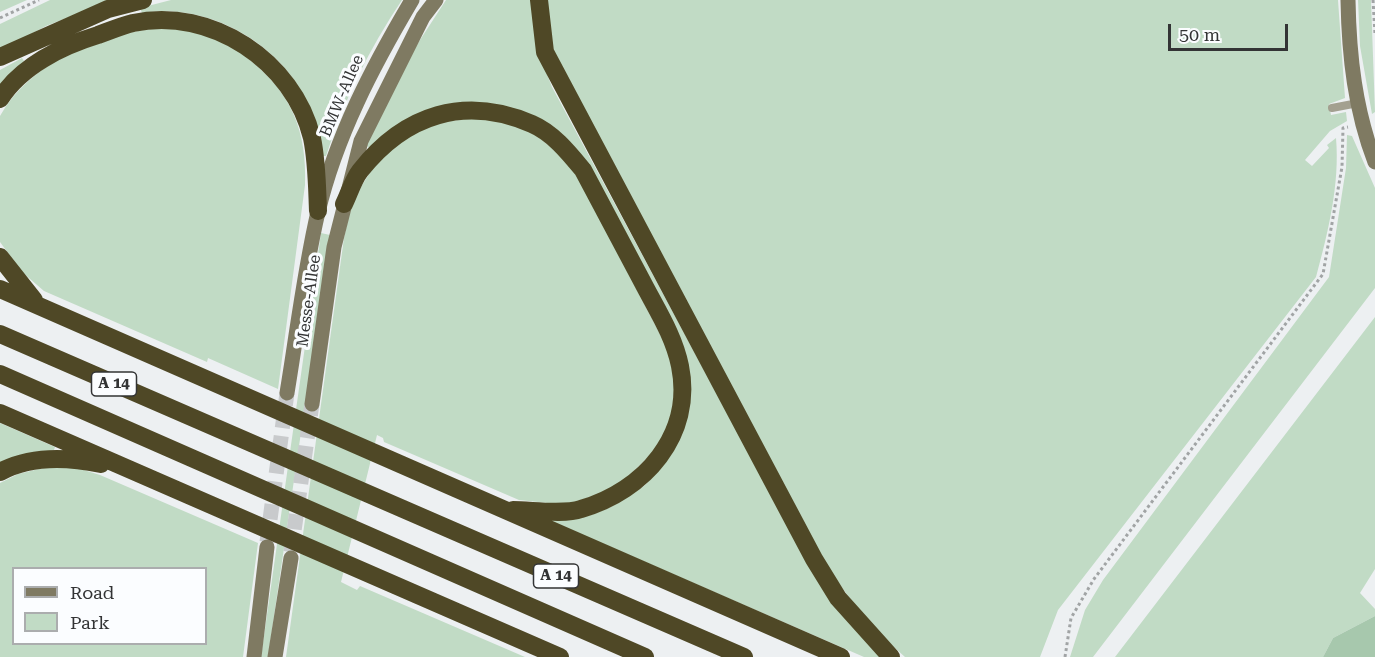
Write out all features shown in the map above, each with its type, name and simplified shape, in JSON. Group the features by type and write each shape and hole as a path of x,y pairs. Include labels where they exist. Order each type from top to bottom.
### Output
{"highway":[{"path":"0,57 108,9 143,0"},
{"path":"539,0 544,52 814,559 838,598 891,657"},
{"path":"0,99 20,76 39,62 85,39 134,23 164,21 195,24 224,34 246,45 265,60 286,83 302,109 312,138 318,211"},
{"path":"344,204 358,172 396,134 446,111 480,109 533,124 563,146 583,170 672,337 681,368 680,407 665,451 649,471 627,490 580,510 505,510"},
{"path":"0,257 26,293 43,308"},
{"path":"0,289 841,657"},
{"name":"A 14","path":"0,334 744,657"},
{"name":"A 14","path":"0,374 645,657"},
{"path":"0,413 560,657"},
{"path":"0,472 24,462 54,459 77,459 136,471"},
{"path":"532,644 548,657"}],"main road":[{"name":"BMW-Allee","path":"318,211 333,164 371,70 412,0"},
{"path":"344,204 361,141 423,17 436,0"},
{"path":"1348,0 1351,60 1361,122 1375,162"},
{"name":"Messe-Allee","path":"312,404 334,247 344,204"},
{"name":"Messe-Allee","path":"287,393 318,211"},
{"path":"254,657 267,547"},
{"path":"275,657 291,558"}],"lane":[{"path":"1332,108 1358,103"}],"path":[{"path":"0,18 39,0"},
{"path":"1373,0 1375,34"},
{"path":"1065,657 1071,618 1094,579 1323,274 1342,167 1343,128 1361,122"}],"green space":[{"path":"0,0 27,0 0,12"},
{"path":"50,0 112,0 46,26 0,51 0,24"},
{"path":"171,0 402,0 368,56 349,95 326,156 322,156 309,106 297,84 281,64 262,46 217,21 193,14 167,11 142,13 140,8"},
{"path":"446,0 531,0 538,44 552,87 784,519 883,657 864,657 546,519 591,515 611,507 644,486 659,470 688,385 590,167 537,119 412,116 389,130 369,148 366,145 407,60"},
{"path":"544,0 1338,0 1345,98 1329,104 1331,115 1346,112 1347,121 1330,131 1305,160 1312,166 1329,148 1327,145 1336,138 1335,191 1316,277 1058,610 1040,657 905,657 862,614 826,565 551,51"},
{"path":"1358,0 1371,0 1375,112 1372,114 1360,46"},
{"path":"158,28 202,33 236,49 277,87 287,101 300,131 305,185 278,389 208,358 207,362 44,291 22,272 0,242 0,116 13,97 29,80 68,54 113,37"},
{"path":"22,58 24,61 0,85 0,70"},
{"path":"483,116 530,130 571,164 671,355 675,384 671,419 661,444 617,488 566,505 519,500 384,442 383,438 377,435 341,582 357,590 360,586 525,657 286,657 344,238 350,210 359,190 379,158 426,125"},
{"path":"1347,135 1352,136 1375,188 1375,288 1093,657 1070,657 1085,610 1103,580 1329,277 1346,168"},
{"path":"321,233 330,235 268,657 261,657"},
{"path":"1375,317 1375,569 1360,593 1375,609 1375,616 1333,638 1323,657 1115,657"},
{"path":"0,423 55,447 54,450 0,464"},
{"path":"47,467 74,467 100,475 258,543 243,657 0,657 0,483 18,474"},
{"path":"1375,616 1375,657 1323,657 1333,638"}],"tunnel":[{"path":"267,542 287,393"},
{"path":"291,552 312,404"}]}
